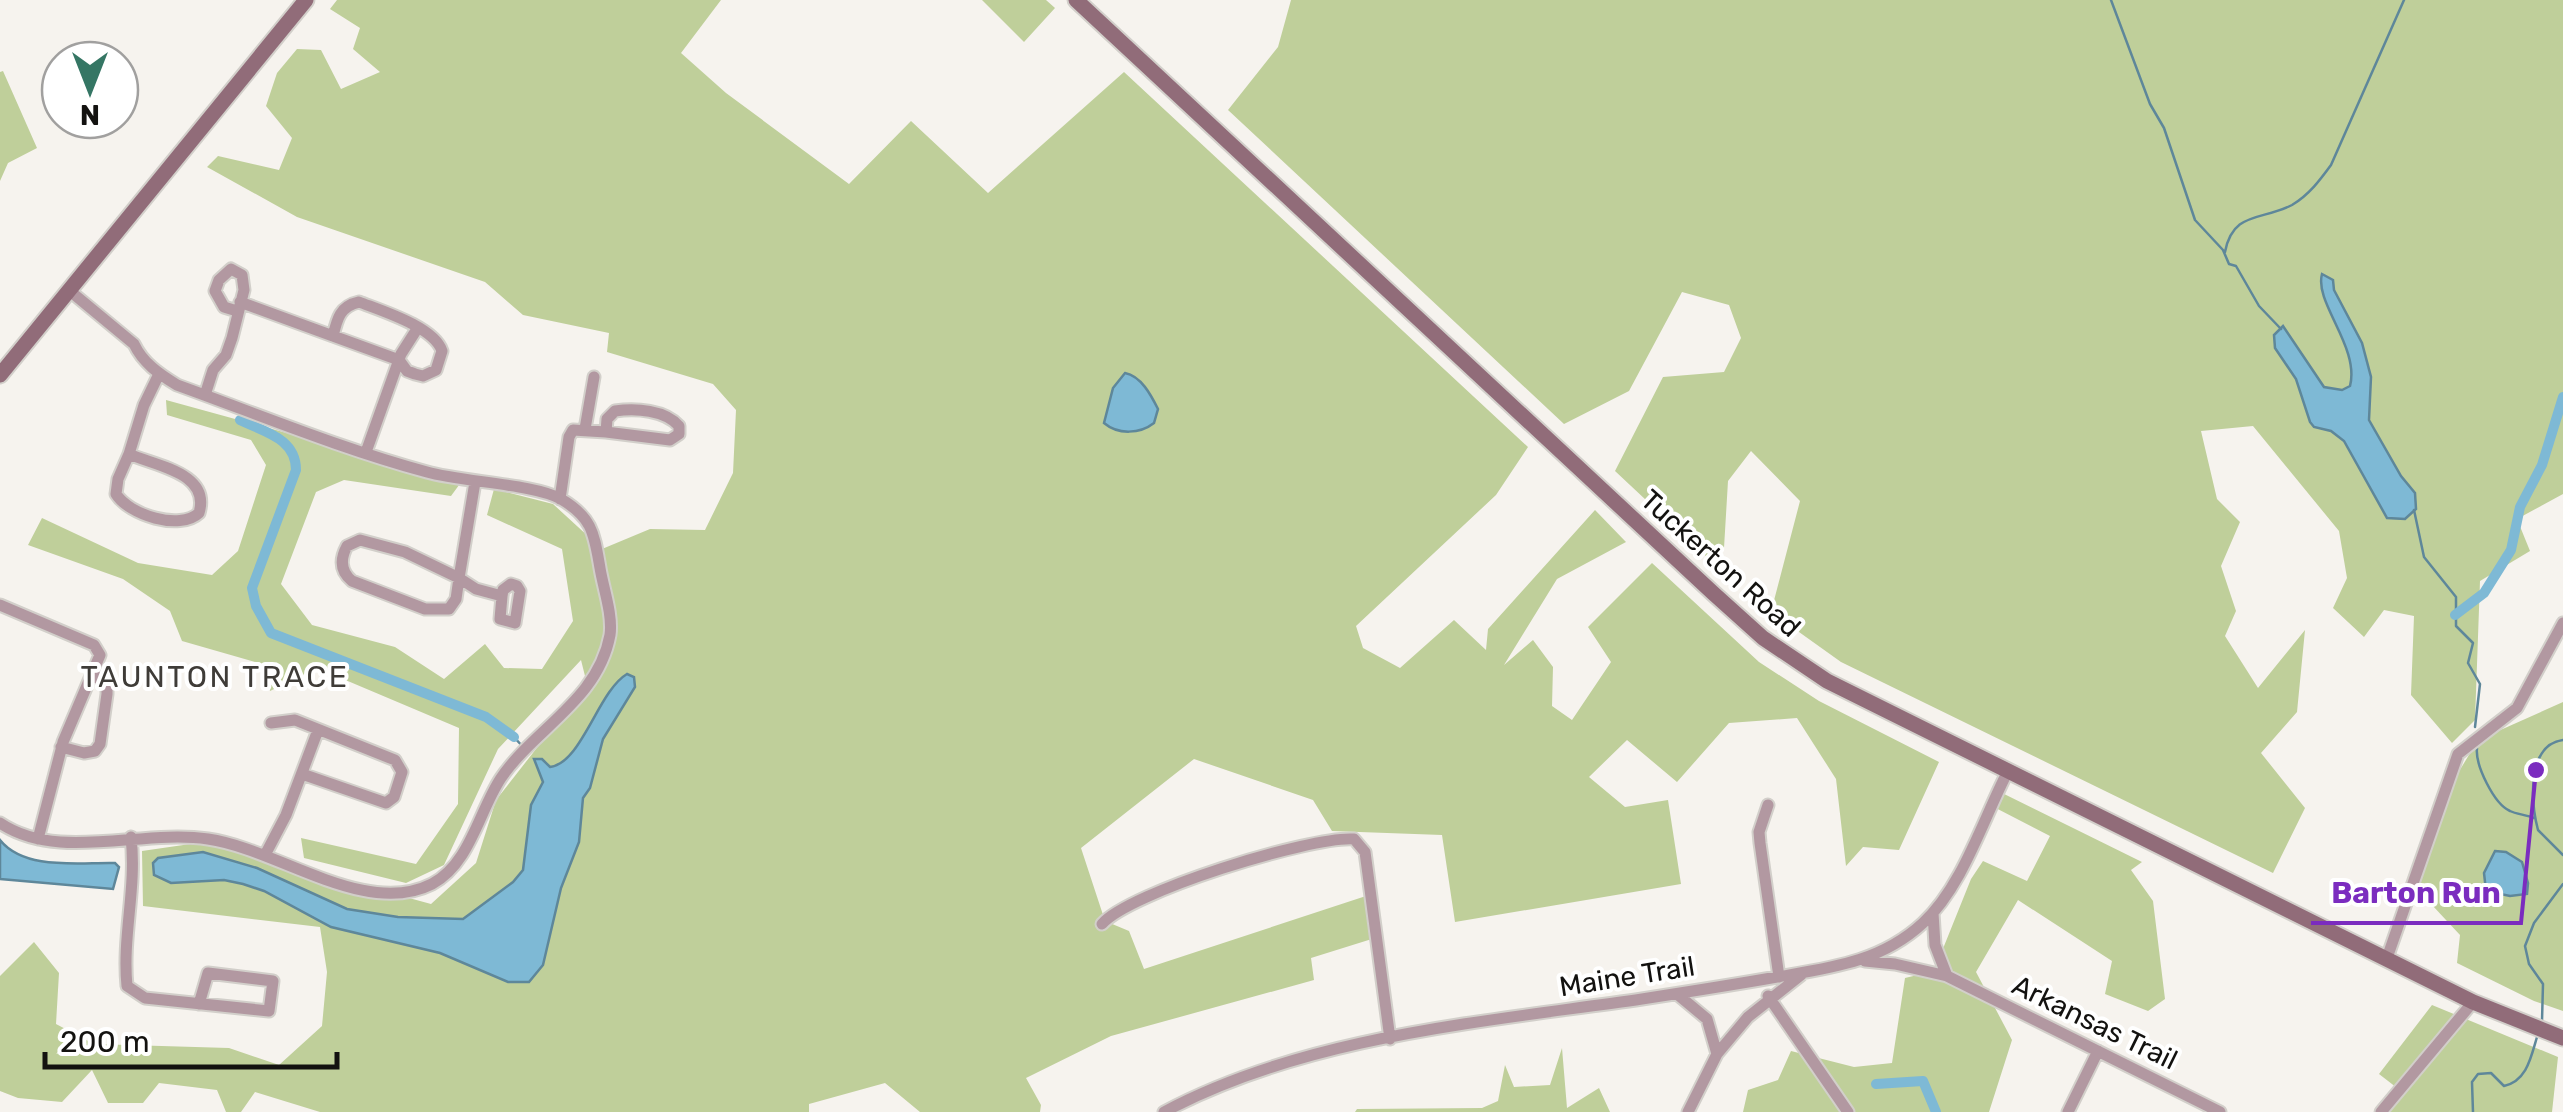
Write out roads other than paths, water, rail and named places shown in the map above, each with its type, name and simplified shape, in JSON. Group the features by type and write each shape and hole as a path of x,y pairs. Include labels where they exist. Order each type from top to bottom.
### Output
{"main road":[{"path":"0,375 306,0"},
{"name":"Tuckerton Road","path":"1076,0 1763,638 1827,681 2473,1002 2563,1038"}],"street":[{"path":"0,823 38,839 78,843 131,837 206,838 265,855 352,888 383,895 414,891 447,873 460,856 507,770 577,700 611,632 594,530 560,498 428,473 177,385 159,374 139,355 134,344 70,291"},
{"path":"205,395 213,370 226,356 239,307 399,360 407,371 422,376 440,364 440,344 405,319 359,302 339,314 333,336"},
{"path":"366,452 399,360 417,329"},
{"path":"129,454 188,478 200,494 199,513 180,522 128,508 116,494 118,478 159,374"},
{"path":"584,429 594,377"},
{"path":"560,498 569,437 574,430 670,440 679,434 679,426 672,418 629,409 614,410 607,419 606,432"},
{"path":"475,482 460,578 449,609 431,611 352,581 344,572 342,559 353,541 368,541 405,552 460,578 476,589 502,596"},
{"path":"0,605 94,645 100,655 62,747 38,839"},
{"path":"2386,958 2458,754 2517,708 2563,623"},
{"path":"62,747 84,753 95,751 100,744 107,694 93,672"},
{"path":"271,722 295,720 395,760 402,778 394,797 386,803 302,774"},
{"path":"265,855 318,730"},
{"name":"Maine Trail","path":"1164,1112 1276,1067 1390,1039 1801,975 1861,960 1908,935 1933,913 1965,863 2008,771"},
{"path":"1768,805 1759,832 1780,977"},
{"path":"131,837 133,887 124,950 127,986 144,998 199,1004 269,1011 273,981 208,973 199,1004"},
{"path":"1102,924 1142,898 1258,858 1354,839 1365,852 1390,1039"},
{"path":"1933,913 1934,945 1947,976"},
{"name":"Arkansas Trail","path":"1861,960 1947,976 2220,1112"},
{"path":"1688,1112 1716,1054 1748,1017 1801,975"},
{"path":"1759,981 1848,1112"},
{"path":"1676,994 1707,1019 1716,1054"},
{"path":"2381,1112 2473,1002"},
{"path":"2068,1112 2098,1052"}],"water":[{"path":"2322,274 2333,280 2334,290 2362,343 2371,377 2369,420 2415,493 2416,509 2405,519 2387,518 2344,441 2310,422 2296,379 2275,348 2274,335 2283,326 2324,387 2342,390 2350,386 2349,356 2324,298"},
{"path":"1125,373 1141,382 1158,409 1154,423 1136,431 1116,430 1104,423 1113,388"},
{"path":"627,674 634,677 635,687 603,739 590,788 583,798 579,842 561,888 543,965 529,982 508,982 440,953 331,927 243,884 224,880 171,883 154,875 153,863 158,858 203,852 257,868 347,909 398,917 463,919 523,870 531,805 543,782 534,759 542,759 550,767 561,763 581,740 607,695"},
{"path":"0,840 11,850 38,861 115,863 119,867 113,889 0,879"},
{"path":"2495,851 2506,852 2522,862 2527,894 2510,896 2486,891 2484,873"}],"waterway":[{"path":"2111,0 2150,104 2164,128 2195,220 2223,250 2229,264 2236,266 2259,306 2281,329"},
{"path":"2225,252 2234,230 2242,223 2292,205 2314,187 2331,165 2404,0"},
{"path":"2455,615 2484,593 2511,550 2520,507 2542,465 2563,397"},
{"path":"240,420 285,443 295,459 296,470 252,588 256,606 271,633 486,717 514,737"},
{"path":"2414,510 2424,557 2456,597 2456,626 2473,643 2468,663 2480,684 2475,727"},
{"path":"514,737 523,747"},
{"path":"2563,740 2542,752 2533,791 2538,830 2563,855"},
{"path":"2477,748 2482,774 2498,801 2510,811 2534,818"},
{"path":"2542,1021 2543,984 2529,964 2525,946 2534,923 2563,884"},
{"path":"2473,1112 2472,1082 2478,1074 2491,1073 2504,1086 2512,1083 2527,1067 2537,1037"},
{"path":"1876,1084 1923,1081 1936,1112"}],"place":[{"name":"Barton Run","path":"2536,770"}],"district":[{"name":"TAUNTON TRACE","path":"215,677"}]}
